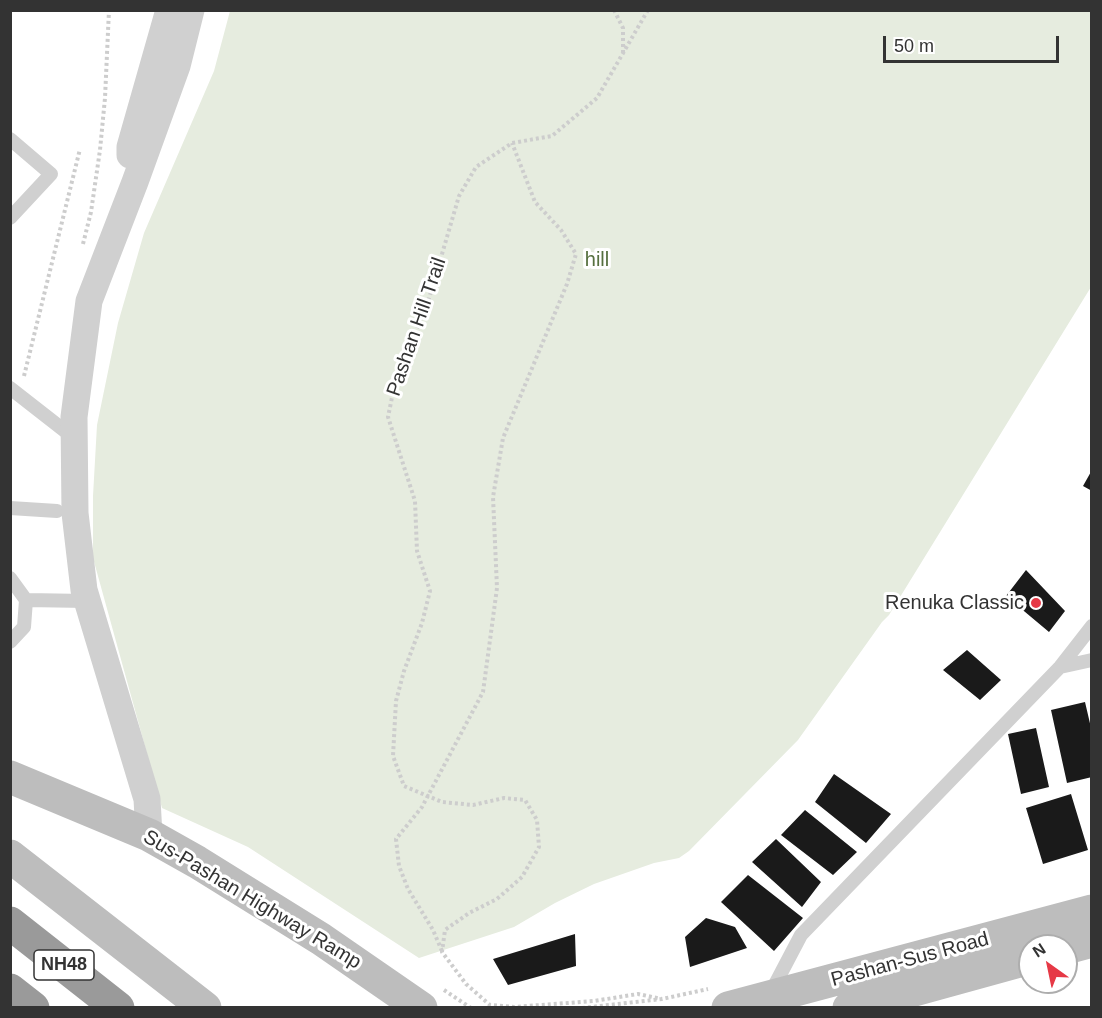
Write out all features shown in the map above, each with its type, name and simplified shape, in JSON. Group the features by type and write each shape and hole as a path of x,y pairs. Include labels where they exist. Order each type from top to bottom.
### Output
{"highway":[{"name":"NH48","path":"10,923 118,1008"},
{"name":"NH48","path":"10,990 33,1008"}],"street":[{"path":"134,186 130,147 169,10"},
{"path":"149,835 147,799 84,590 75,513 74,417 89,301 134,186 177,66 191,10"},
{"name":"Sus-Pashan Highway Ramp","path":"10,777 149,835 321,939 421,1008"},
{"path":"10,856 205,1008"},
{"name":"Pashan-Sus Road","path":"728,1008 1092,910"},
{"name":"Pashan-Sus Road","path":"849,1008 1018,961"}],"lane":[{"path":"10,139 51,174 10,218"},
{"path":"15,391 74,438"},
{"path":"10,508 57,511"},
{"path":"10,578 26,600 24,627 10,642"},
{"path":"26,600 87,601"},
{"path":"768,998 801,935 1060,668 1092,626"},
{"path":"1060,668 1092,660"}],"path":[{"path":"82,255 83,236 91,213 100,150 109,10"},
{"path":"614,10 622,28 623,53"},
{"name":"Pashan Hill Trail","path":"442,952 445,930 469,913 497,899 522,877 538,847 537,820 525,800 504,798 473,805 442,802 404,786 393,756 396,701 404,671 422,623 430,591 417,551 415,501 388,417 399,368 425,312 459,196 476,167 512,143 552,135 597,98 648,10"},
{"path":"512,143 535,202 561,230 576,254 567,284 503,438 493,497 497,588 483,692 422,807 396,839 399,866 408,889 433,930 442,952 466,984 490,1005 526,1006 594,1001 638,994 662,999"},
{"path":"15,391 80,149"}],"green space":[{"name":"hill","path":"230,11 1091,11 1091,287 889,615 798,740 689,851 679,858 654,863 594,884 514,927 419,958 248,847 162,808 93,558 93,496 97,425 118,323 144,233 214,71"}],"building":[{"path":"1092,470 1092,491 1083,486"},
{"name":"Renuka Classic","path":"1026,570 1065,611 1049,632 1006,596"},
{"path":"967,650 1001,680 980,700 943,670"},
{"path":"1085,702 1092,732 1092,777 1067,783 1051,710"},
{"path":"1036,728 1049,787 1021,794 1008,734"},
{"path":"834,774 891,814 866,843 815,802"},
{"path":"1071,794 1088,850 1043,864 1026,808"},
{"path":"805,810 857,852 833,875 781,835"},
{"path":"776,839 821,882 802,907 752,862"},
{"path":"748,875 803,918 774,951 721,902"},
{"path":"706,918 735,927 747,948 690,967 685,937"},
{"path":"575,934 576,966 508,985 493,959"}],"place":[{"name":"Renuka Classic","path":"1036,603"}]}
